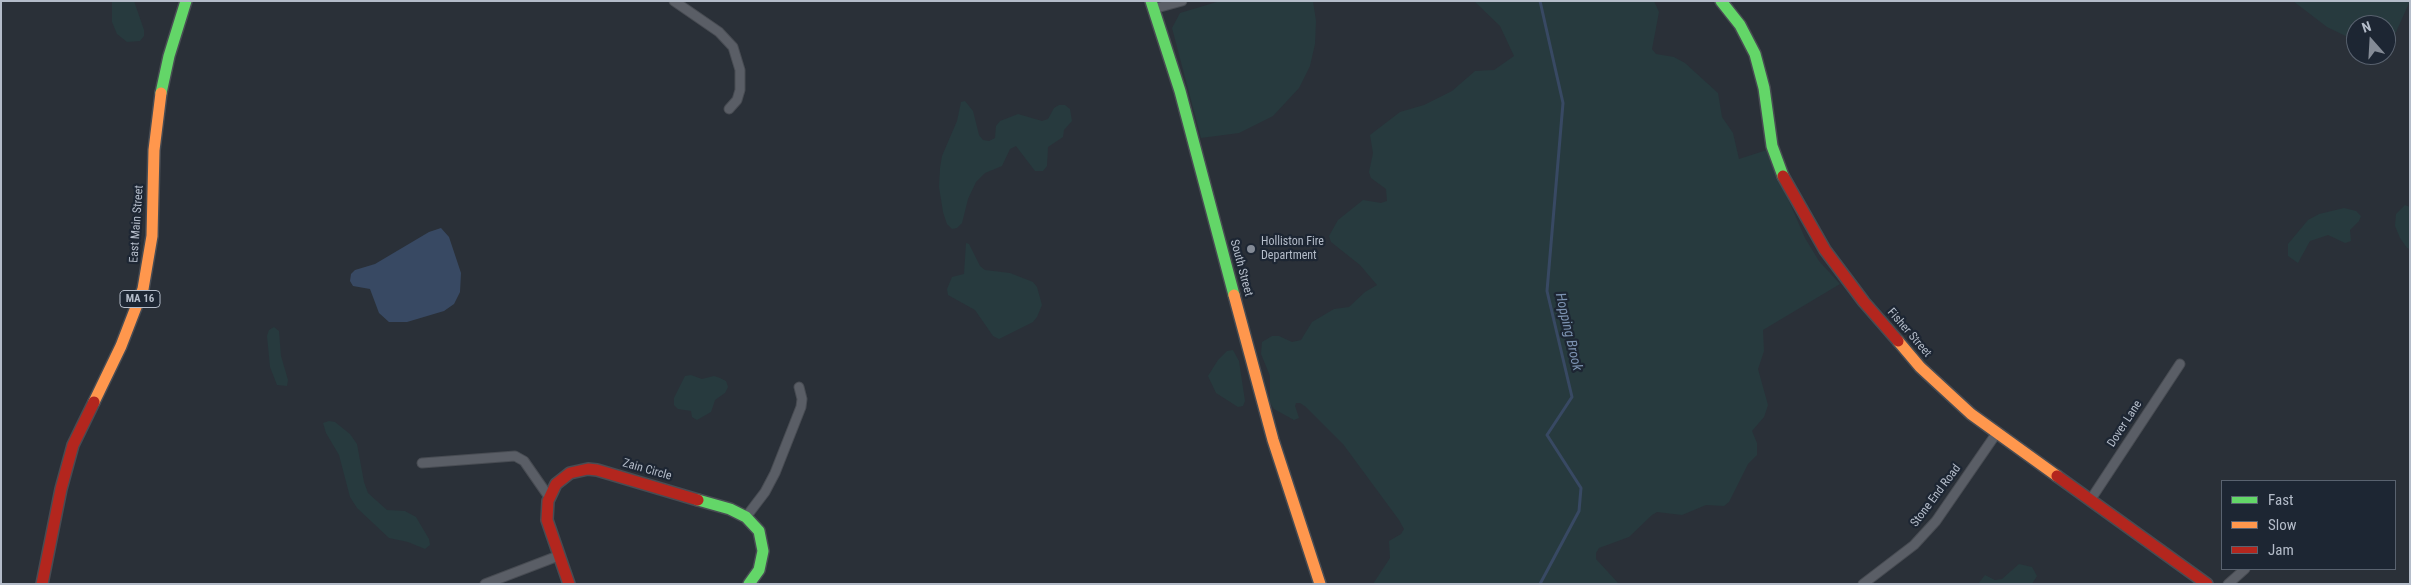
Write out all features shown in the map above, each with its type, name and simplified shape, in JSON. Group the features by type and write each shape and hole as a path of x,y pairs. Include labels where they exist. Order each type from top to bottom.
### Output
{"street":[{"name":"East Main Street","path":"42,584 59,498 73,445 128,331 143,289 152,238 154,150 159,102 169,56 186,1"},
{"path":"674,1 719,32 733,47 740,70 740,90 729,110"},
{"path":"1152,5 1182,1"},
{"name":"Fisher Street","path":"1721,1 1740,25 1755,54 1764,88 1772,146 1779,169 1826,250 1864,302 1920,368 1944,391 1996,434 2092,499 2207,584"},
{"name":"South Street","path":"1152,5 1180,91 1273,440 1320,584"},
{"name":"Dover Lane","path":"2092,499 2180,364"},
{"path":"749,584 760,570 763,550 759,531 746,517 766,492 801,407 802,399 799,387"},
{"name":"Stone End Road","path":"1863,584 1914,545 1936,521 1996,434"},
{"path":"422,463 515,456 524,461 549,497 547,520 569,584"},
{"name":"Zain Circle","path":"549,497 556,484 570,473 588,469 730,509 746,517"},
{"path":"485,584 558,556"},
{"path":"2228,584 2244,570"}],"green space":[{"path":"112,1 134,1 144,30 144,36 140,41 127,42 117,34 112,22"},
{"path":"1220,1 1313,1 1316,21 1315,44 1310,66 1299,88 1273,116 1239,133 1201,138 1172,28 1180,13"},
{"path":"1474,1 1654,1 1659,12 1652,49 1656,54 1674,57 1685,63 1718,93 1722,117 1733,133 1739,159 1767,150 1805,238 1819,261 1840,284 1763,330 1764,351 1758,369 1768,405 1764,417 1752,431 1757,443 1757,455 1748,464 1729,502 1724,506 1706,505 1682,515 1657,512 1629,537 1599,548 1596,553 1596,559 1619,584 1373,584 1390,558 1389,541 1401,534 1404,529 1399,520 1343,444 1306,407 1296,403 1295,406 1299,418 1294,420 1274,409 1270,403 1270,376 1261,354 1262,342 1272,336 1279,336 1292,342 1301,340 1312,322 1334,309 1349,307 1365,292 1377,285 1360,265 1331,242 1329,236 1338,220 1363,200 1381,203 1387,201 1386,189 1371,178 1369,172 1373,153 1370,135 1400,112 1424,105 1452,91 1475,71 1494,70 1514,56 1500,26"},
{"path":"2293,1 2410,1 2396,32 2396,15 2346,15 2346,36 2327,27"},
{"path":"965,101 973,111 979,135 983,140 989,141 995,138 996,126 1000,121 1018,114 1042,121 1048,119 1054,108 1059,105 1065,105 1070,109 1072,121 1064,130 1063,137 1048,147 1047,166 1043,171 1035,171 1016,146 1010,149 1002,166 985,173 976,182 968,199 962,223 957,228 952,229 947,224 943,212 939,187 940,168 942,156 957,121 961,102"},
{"path":"2405,205 2410,207 2410,249 2407,248 2400,238 2395,226 2396,214"},
{"path":"2344,208 2356,211 2361,216 2359,221 2350,230 2351,241 2345,243 2328,235 2310,241 2298,263 2288,256 2288,244 2308,220 2319,214"},
{"path":"966,243 969,244 980,266 985,270 1010,273 1033,282 1037,287 1042,305 1033,322 999,339 993,336 975,310 948,295 947,289 952,277 964,274"},
{"path":"274,327 279,331 281,356 288,380 287,386 277,385 270,367 267,336 269,330"},
{"path":"1233,350 1239,361 1245,401 1243,406 1238,407 1216,393 1208,376 1218,360 1227,351"},
{"path":"691,375 702,379 714,376 726,381 728,387 725,393 715,400 711,412 697,420 692,417 691,411 678,409 674,405 674,398 685,376"},
{"path":"335,422 350,434 357,444 368,493 387,510 405,511 416,517 429,539 430,545 425,549 408,542 389,538 357,508 350,497 339,455 326,433 323,423"},
{"path":"2019,564 2032,567 2037,576 2032,584 1978,584 1985,575 1995,580 2002,579"}],"water":[{"path":"441,228 449,237 461,273 460,292 454,304 444,311 407,322 389,322 379,313 370,289 353,286 350,281 351,274 355,270 375,264 429,232"}],"waterway":[{"name":"Hopping Brook","path":"1540,1 1563,103 1547,291 1572,397 1547,435 1581,488 1579,511 1540,584"}],"traffic: fast":[{"path":"161,93 169,56 186,1"},
{"path":"1151,1 1180,91 1234,295"},
{"path":"1721,1 1740,25 1755,54 1764,88 1772,146 1783,176"},
{"path":"698,500 730,509 746,517 759,531 763,551 759,570 749,584"}],"traffic: slow":[{"path":"94,402 121,346 143,289 152,236 154,150 161,93"},
{"path":"1234,295 1273,440 1320,584"},
{"path":"1898,341 1920,367 1971,414 2057,476"}],"traffic: jam":[{"path":"1783,176 1825,250 1864,302 1898,341"},
{"path":"42,584 61,489 73,445 94,402"},
{"path":"569,584 547,520 548,501 556,484 570,473 588,469 597,470 698,500"},
{"path":"2057,476 2207,584"}],"place":[{"name":"Holliston Fire Department","path":"1251,249"}]}
